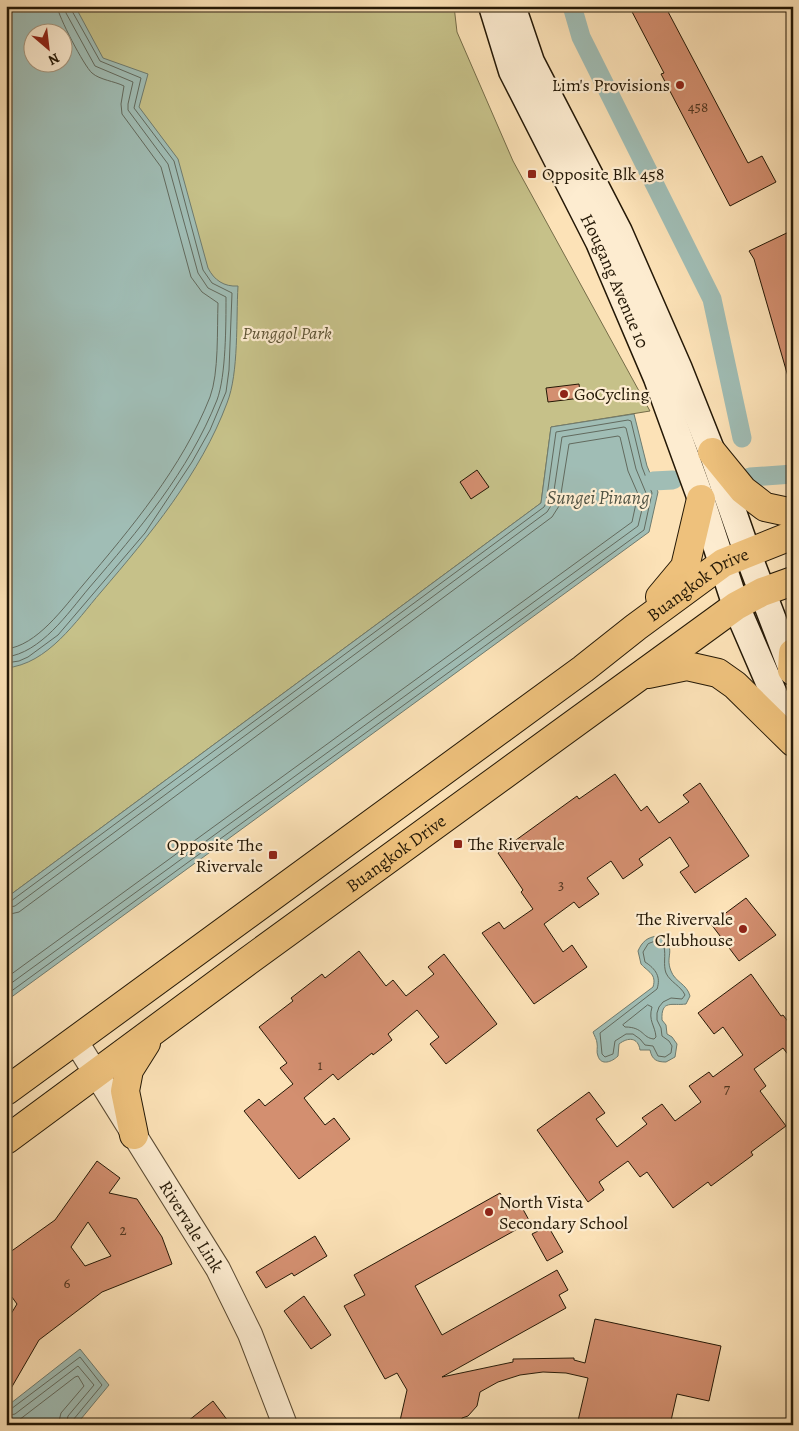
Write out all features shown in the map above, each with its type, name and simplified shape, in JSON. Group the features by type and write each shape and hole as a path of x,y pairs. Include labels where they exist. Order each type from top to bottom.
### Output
{"main road":[{"name":"Hougang Avenue 10","path":"492,6 512,71 599,242 657,378 701,499 736,606 793,740"},
{"name":"Hougang Avenue 10","path":"512,6 531,62 619,232 679,369 712,452 792,671"},
{"path":"712,452 742,490 765,507 793,513"},
{"path":"636,627 685,567 701,499"},
{"name":"Buangkok Drive","path":"6,1091 584,669 636,627 723,563 793,535"},
{"name":"Buangkok Drive","path":"6,1140 248,961 736,606 762,592 793,582"},
{"path":"792,671 793,653"},
{"path":"639,676 687,666 718,673 735,685 793,740"},
{"path":"134,1135 125,1091 128,1074 154,1031"}],"street":[{"name":"Rivervale Link","path":"75,1040 218,1269 250,1334 285,1425"}],"green space":[{"name":"Punggol Park","path":"6,6 454,6 457,32 513,161 650,411 551,427 541,503 6,898"}],"water":[{"path":"6,6 75,6 103,58 148,74 139,107 178,159 208,268 220,282 238,286 234,377 227,403 203,454 155,526 71,628 48,650 35,659 21,665 6,668"},
{"name":"Sungei Pinang","path":"634,414 647,466 658,492 649,532 6,1001 6,898 541,503 551,427"},
{"path":"658,936 668,945 670,952 669,965 673,975 690,996 686,1004 665,1006 662,1013 662,1020 666,1025 667,1034 677,1044 675,1057 666,1062 658,1061 652,1056 650,1050 640,1050 635,1041 629,1039 619,1044 618,1056 616,1058 604,1062 599,1059 597,1054 597,1042 593,1032 653,987 653,976 641,964 638,951 645,941"},
{"path":"80,1349 109,1385 76,1425 6,1425 6,1407"}],"building":[{"path":"629,6 665,6 748,163 762,156 776,182 730,206 661,74 664,73"},
{"path":"793,230 793,379 789,380 754,259 749,251"},
{"path":"579,384 581,398 548,402 546,388"},
{"path":"477,470 489,487 471,499 460,482"},
{"path":"615,774 641,811 647,806 659,823 689,802 683,795 700,783 749,856 695,893 680,872 689,866 670,837 639,859 643,865 623,879 611,861 587,878 599,894 579,908 574,902 544,924 563,952 572,945 587,967 534,1004 482,933 499,922 504,929 533,909 521,892 523,890 498,853 577,796 579,799"},
{"name":"The Rivervale Clubhouse","path":"746,898 776,935 739,961 711,924"},
{"path":"359,951 386,986 393,980 406,996 434,974 428,967 444,954 497,1024 446,1064 430,1044 439,1037 417,1010 388,1034 392,1040 373,1055 372,1053 338,1080 333,1074 304,1098 325,1125 334,1118 350,1139 299,1179 244,1111 259,1099 265,1106 293,1084 280,1068 287,1063 259,1027 293,1001 291,998 322,974 325,978"},
{"path":"751,974 781,1016 783,1015 793,1028 793,1061 783,1048 754,1069 766,1086 760,1091 786,1126 751,1152 753,1155 711,1186 708,1182 673,1208 647,1172 640,1177 628,1161 599,1182 604,1190 588,1202 537,1130 589,1092 605,1113 596,1119 617,1147 647,1124 642,1118 662,1104 675,1121 701,1102 689,1086 709,1072 713,1077 743,1055 723,1027 714,1034 698,1013"},
{"path":"97,1161 120,1178 109,1193 137,1199 162,1237 172,1264 102,1292 39,1340 6,1397 6,1322 17,1304 6,1289 6,1255 55,1220","holes":["88,1222 111,1256 85,1266 71,1247"]},
{"path":"500,1193 509,1208 519,1202 530,1222 415,1286 442,1335 557,1270 568,1290 559,1295 566,1308 442,1377 513,1362 513,1359 574,1358 574,1360 585,1363 595,1319 721,1346 709,1401 677,1394 670,1425 577,1425 588,1378 566,1373 543,1372 520,1375 498,1382 480,1392 477,1406 468,1416 462,1418 461,1425 399,1425 407,1390 397,1373 385,1379 344,1306 365,1295 354,1275"},
{"path":"548,1226 563,1252 547,1261 532,1234"},
{"path":"315,1236 327,1256 294,1276 292,1273 266,1288 256,1272"},
{"path":"304,1296 331,1335 311,1349 284,1311"},
{"path":"213,1401 231,1425 183,1425"}],"waterway":[{"path":"572,6 581,37 712,299 742,438"},
{"path":"750,477 793,474"},
{"path":"653,481 673,480"}],"place":[{"name":"Lim's Provisions","path":"680,85"},
{"name":"Opposite Blk 458","path":"532,174"},
{"name":"GoCycling","path":"564,394"},
{"name":"The Rivervale","path":"458,844"},
{"name":"Opposite The Rivervale","path":"273,855"},
{"name":"The Rivervale Clubhouse","path":"743,929"},
{"name":"North Vista Secondary School","path":"489,1212"}]}
